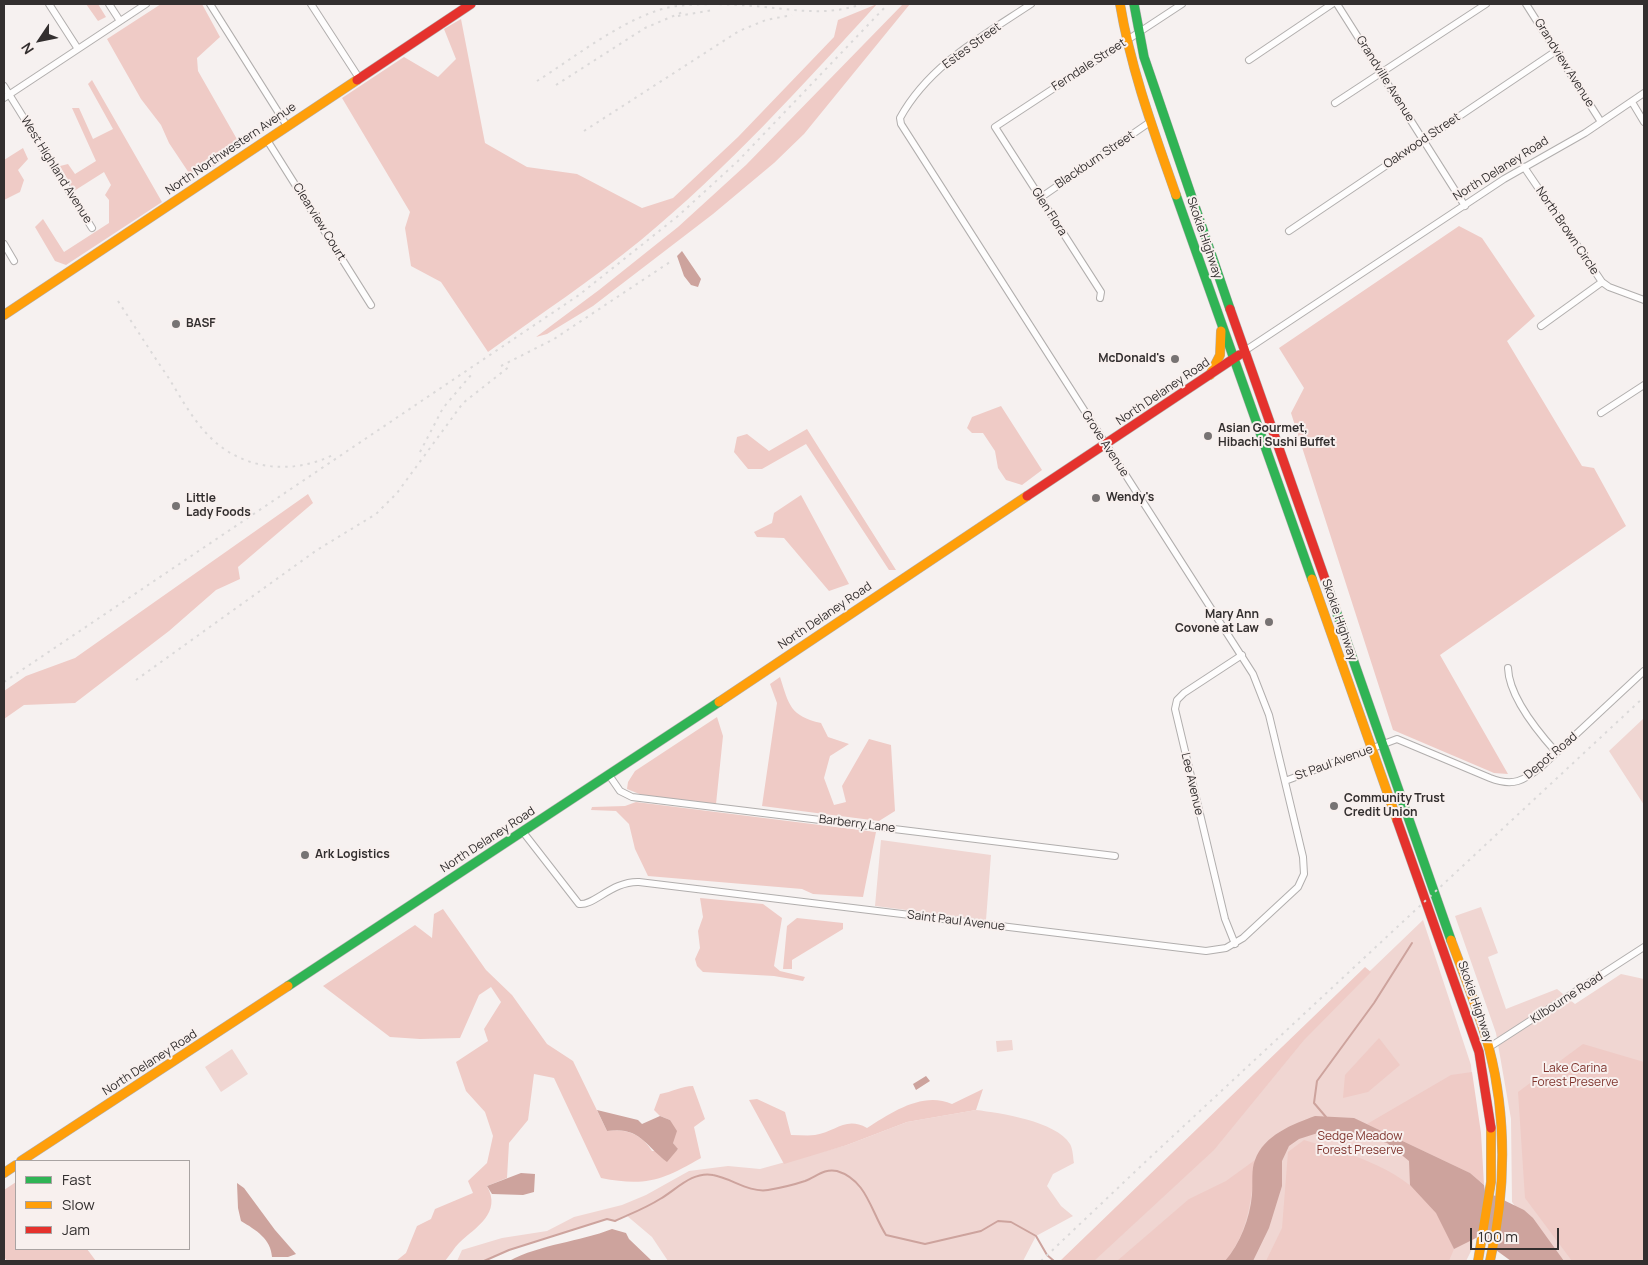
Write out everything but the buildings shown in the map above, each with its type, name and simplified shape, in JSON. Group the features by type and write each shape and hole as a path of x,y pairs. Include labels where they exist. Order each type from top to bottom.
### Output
{"main road":[{"name":"North Northwestern Avenue","path":"4,315 471,4"},
{"name":"Skokie Highway","path":"1120,4 1126,41 1150,122 1479,1052 1490,1107 1494,1150 1493,1180 1478,1261"},
{"name":"Skokie Highway","path":"1134,4 1138,33 1162,113 1489,1048 1502,1123 1503,1184 1490,1260"},
{"path":"1210,375 1220,354 1222,325"},
{"name":"North Delaney Road","path":"23,1160 523,832 1246,350"},
{"path":"4,1173 15,1166"}],"street":[{"path":"49,4 78,49"},
{"path":"109,4 120,21"},
{"path":"6,96 146,4"},
{"path":"210,4 287,126"},
{"path":"311,4 359,78"},
{"name":"Estes Street","path":"900,118 912,99 945,63 1031,4"},
{"name":"Ferndale Street","path":"995,127 1182,4"},
{"path":"1249,60 1332,4"},
{"name":"Grandville Avenue","path":"1337,4 1465,206"},
{"path":"1335,103 1486,4"},
{"name":"Grandview Avenue","path":"1526,4 1601,122"},
{"name":"Oakwood Street","path":"1288,231 1556,52"},
{"name":"West Highland Avenue","path":"4,86 6,96 92,228"},
{"name":"North Delaney Road","path":"1246,350 1524,167 1601,122 1644,94"},
{"path":"1632,102 1644,122"},
{"name":"Grove Avenue","path":"900,118 901,124 1105,445 1242,655 1253,674 1265,703 1285,781"},
{"name":"Blackburn Street","path":"1040,198 1150,122"},
{"name":"Glen Flora","path":"995,127 1101,292 1100,298"},
{"name":"Clearview Court","path":"268,140 370,305"},
{"name":"North Brown Circle","path":"1524,167 1602,282 1609,287 1644,300"},
{"path":"4,244 14,261"},
{"path":"1541,326 1602,282"},
{"path":"1601,413 1644,385"},
{"name":"Lee Avenue","path":"1235,944 1228,931 1220,900 1176,709 1177,700 1184,693 1242,655"},
{"path":"1508,668 1509,680 1515,694 1544,740 1556,752"},
{"name":"Depot Road","path":"1383,744 1397,739 1490,778 1510,784 1529,777 1644,671"},
{"name":"St Paul Avenue","path":"1285,781 1383,744"},
{"name":"Barberry Lane","path":"609,775 620,791 632,797 1115,856"},
{"name":"Saint Paul Avenue","path":"523,832 580,904 589,903 617,885 639,882 1189,950 1215,951 1235,944 1298,886 1304,874 1303,857 1285,781"},
{"name":"Kilbourne Road","path":"1479,1052 1489,1048 1644,946"}],"green space":[{"path":"86,4 98,4 106,17 98,21"},
{"path":"161,4 202,4 220,37 197,58 198,71 238,141 212,168 198,173 189,173 169,143 161,125 141,99 107,39"},
{"path":"877,4 734,156 673,213 604,269 488,352 441,282 411,266 405,228 410,212 342,98 404,57 438,77 456,59 444,29 461,19 485,143 527,167 577,174 642,208 673,198 738,137 834,37 838,20"},
{"path":"903,4 910,4 804,134 774,163 713,214 593,306 547,334 536,337 678,227 746,165"},
{"path":"92,80 162,202 66,265 55,261 35,227 43,219 64,252 109,223 109,200 105,195 111,185 104,172 74,191 60,166 68,164 75,174 96,161 72,108 79,108 93,139 113,129 88,84"},
{"path":"23,148 28,159 18,170 24,180 20,192 4,200 4,160"},
{"path":"1459,226 1482,238 1535,316 1507,341 1582,466 1594,468 1626,526 1440,655 1508,774 1494,773 1393,730 1291,413 1304,388 1279,348"},
{"path":"1001,406 1042,470 1022,485 1006,480 998,468 995,451 983,433 972,433 967,428 972,417"},
{"path":"807,429 896,570 889,570 806,444 762,469 748,469 734,452 737,437 747,434 769,451"},
{"path":"308,494 313,503 238,567 240,579 216,590 169,631 75,703 24,705 4,719 4,691 26,676 75,658"},
{"path":"801,495 849,584 829,591 784,538 757,537 754,532 772,523 774,513"},
{"path":"780,677 789,702 797,713 821,723 828,737 849,744 830,756 824,778 834,805 846,802 842,786 869,739 891,745 895,811 879,821 762,806 777,703 770,684"},
{"path":"717,717 723,736 716,804 642,795 627,789 628,782 635,771"},
{"path":"1644,718 1644,805 1609,751"},
{"path":"636,802 876,832 863,897 813,894 802,889 648,876 635,849 629,824 616,811 591,810 592,807 625,806"},
{"path":"881,840 991,855 986,920 875,906"},
{"path":"700,898 763,904 782,918 774,966 780,971 805,977 803,981 774,976 703,972 697,966 695,959 700,948 698,931 703,917"},
{"name":"Lake Carina Forest Preserve","path":"1481,907 1498,953 1488,957 1506,1009 1557,989 1575,1004 1621,974 1644,979 1644,1261 1555,1261 1512,1202 1511,1119 1496,1033 1455,916"},
{"path":"443,909 486,970 512,995 547,1044 573,1061 607,1131 620,1130 638,1136 652,1151 678,1150 673,1143 670,1120 660,1116 654,1110 660,1094 693,1086 705,1119 694,1127 701,1158 676,1172 654,1180 630,1182 601,1178 554,1078 534,1074 528,1120 509,1143 507,1178 487,1186 491,1196 491,1204 485,1219 459,1243 445,1261 396,1261 406,1253 417,1226 431,1219 435,1209 473,1193 468,1181 487,1163 493,1136 485,1112 466,1091 456,1062 488,1041 484,1029 501,1002 491,987 479,995 460,1038 420,1039 390,1037 323,986 415,925 432,938 434,914"},
{"path":"797,918 843,923 843,929 792,960 792,969 783,969 787,926"},
{"name":"Sedge Meadow Forest Preserve","path":"1423,920 1471,1065 1481,1177 1472,1249 1466,1261 1068,1261"},
{"path":"1365,967 1371,972 1304,1040 1214,1150 1094,1261 1061,1260"},
{"path":"1379,1038 1400,1065 1368,1092 1343,1098 1345,1075"},
{"path":"1012,1040 1013,1050 997,1052 996,1041"},
{"name":"Lake Carina Forest Preserve","path":"1583,1044 1644,1062 1644,1261 1572,1261 1525,1198 1518,1092"},
{"path":"232,1049 248,1074 221,1092 205,1067"},
{"path":"1472,1072 1481,1133 1484,1185 1470,1173 1367,1124 1451,1075"},
{"path":"983,1089 976,1110 907,1122 847,1145 784,1164 749,1100 757,1099 785,1112 791,1135 815,1135 846,1124 867,1128 908,1105 930,1100 952,1104"},
{"path":"976,1110 1013,1116 1053,1129 1063,1136 1072,1148 1074,1163 1053,1174 1047,1186 1061,1206 1073,1216 1036,1236 1023,1261 668,1261 652,1237 626,1215 615,1221 607,1219 509,1250 484,1261 457,1261 462,1250 502,1238 547,1231 574,1217 622,1205 646,1195 689,1171 728,1166 760,1169 847,1145 907,1122"},
{"path":"1304,1140 1341,1151 1377,1165 1410,1185 1425,1198 1444,1227 1454,1249 1449,1261 1266,1261 1282,1228 1288,1152"},
{"path":"1255,1160 1248,1214 1239,1238 1225,1261 1117,1261 1189,1199 1226,1181"},
{"path":"15,1183 15,1250 88,1250 96,1261 7,1261 4,1257 4,1190"}],"shaded area":[{"path":"682,251 701,279 698,287 691,285 684,276 677,256"},
{"path":"926,1076 930,1081 916,1090 913,1084"},
{"path":"597,1110 638,1120 642,1124 660,1116 670,1120 677,1131 673,1143 678,1149 667,1162 634,1134 618,1130 607,1131"},
{"path":"1315,1116 1354,1118 1470,1173 1484,1185 1485,1191 1524,1210 1533,1218 1564,1261 1511,1261 1478,1237 1454,1249 1436,1213 1410,1185 1409,1161 1387,1143 1348,1131 1324,1131 1299,1139 1289,1146 1282,1161 1282,1186 1269,1228 1253,1261 1225,1261 1240,1239 1247,1222 1252,1195 1253,1168 1259,1151 1272,1137 1280,1132"},
{"path":"521,1173 535,1174 534,1192 523,1195 492,1194 487,1186"},
{"path":"237,1183 244,1188 275,1230 296,1254 288,1257 272,1257 266,1240 241,1221 238,1208"},
{"path":"612,1229 626,1233 629,1239 652,1261 509,1261 521,1255"}],"waterway":[{"path":"1326,1117 1314,1103 1317,1081 1374,1003 1412,943"},
{"path":"484,1261 509,1250 607,1219 615,1221 649,1205 691,1178 698,1176 713,1175 761,1190 796,1184 832,1170 847,1175 862,1189 886,1235 925,1244 981,1231 998,1221 1011,1222 1036,1236 1047,1255 1054,1261"}],"railway":[{"path":"537,81 605,36 641,17 659,10 677,6 715,4 822,11 848,8 862,4"},
{"path":"4,682 579,295 678,216 738,161 888,4"},
{"path":"678,16 713,10"},
{"path":"556,85 645,28 685,11"},
{"path":"584,131 739,31 766,20 792,15"},
{"path":"501,366 554,339 670,262"},
{"path":"118,301 191,414 207,434 220,446 251,462 267,466 302,465 319,461 335,454"},
{"path":"136,680 317,550 376,514 397,493 463,403 510,366"},
{"path":"420,452 443,408 471,375"},
{"path":"1041,1261 1644,697"}],"traffic: fast":[{"path":"1134,4 1144,57 1230,309"},
{"path":"1176,195 1312,579"},
{"path":"1326,582 1451,940"},
{"path":"288,986 719,702"}],"traffic: slow":[{"path":"1120,4 1137,77 1176,195"},
{"path":"4,315 357,80"},
{"path":"1210,375 1220,355 1221,331"},
{"path":"719,702 1027,496"},
{"path":"1312,579 1397,820"},
{"path":"1451,940 1485,1034 1495,1074 1499,1101 1502,1154 1501,1181 1499,1208 1490,1261"},
{"path":"23,1160 288,986"},
{"path":"1478,1261 1491,1182 1491,1128"},
{"path":"4,1173 15,1166"}],"traffic: jam":[{"path":"357,80 471,4"},
{"path":"1230,309 1326,582"},
{"path":"1027,496 1239,355"},
{"path":"1397,820 1479,1052 1491,1128"}],"place":[{"name":"BASF","path":"176,324"},
{"name":"McDonald's","path":"1175,359"},
{"name":"Asian Gourmet, Hibachi Sushi Buffet","path":"1208,436"},
{"name":"Wendy's","path":"1096,498"},
{"name":"Little Lady Foods","path":"176,506"},
{"name":"Mary Ann Covone at Law","path":"1269,622"},
{"name":"Community Trust Credit Union","path":"1334,806"},
{"name":"Ark Logistics","path":"305,855"}]}
